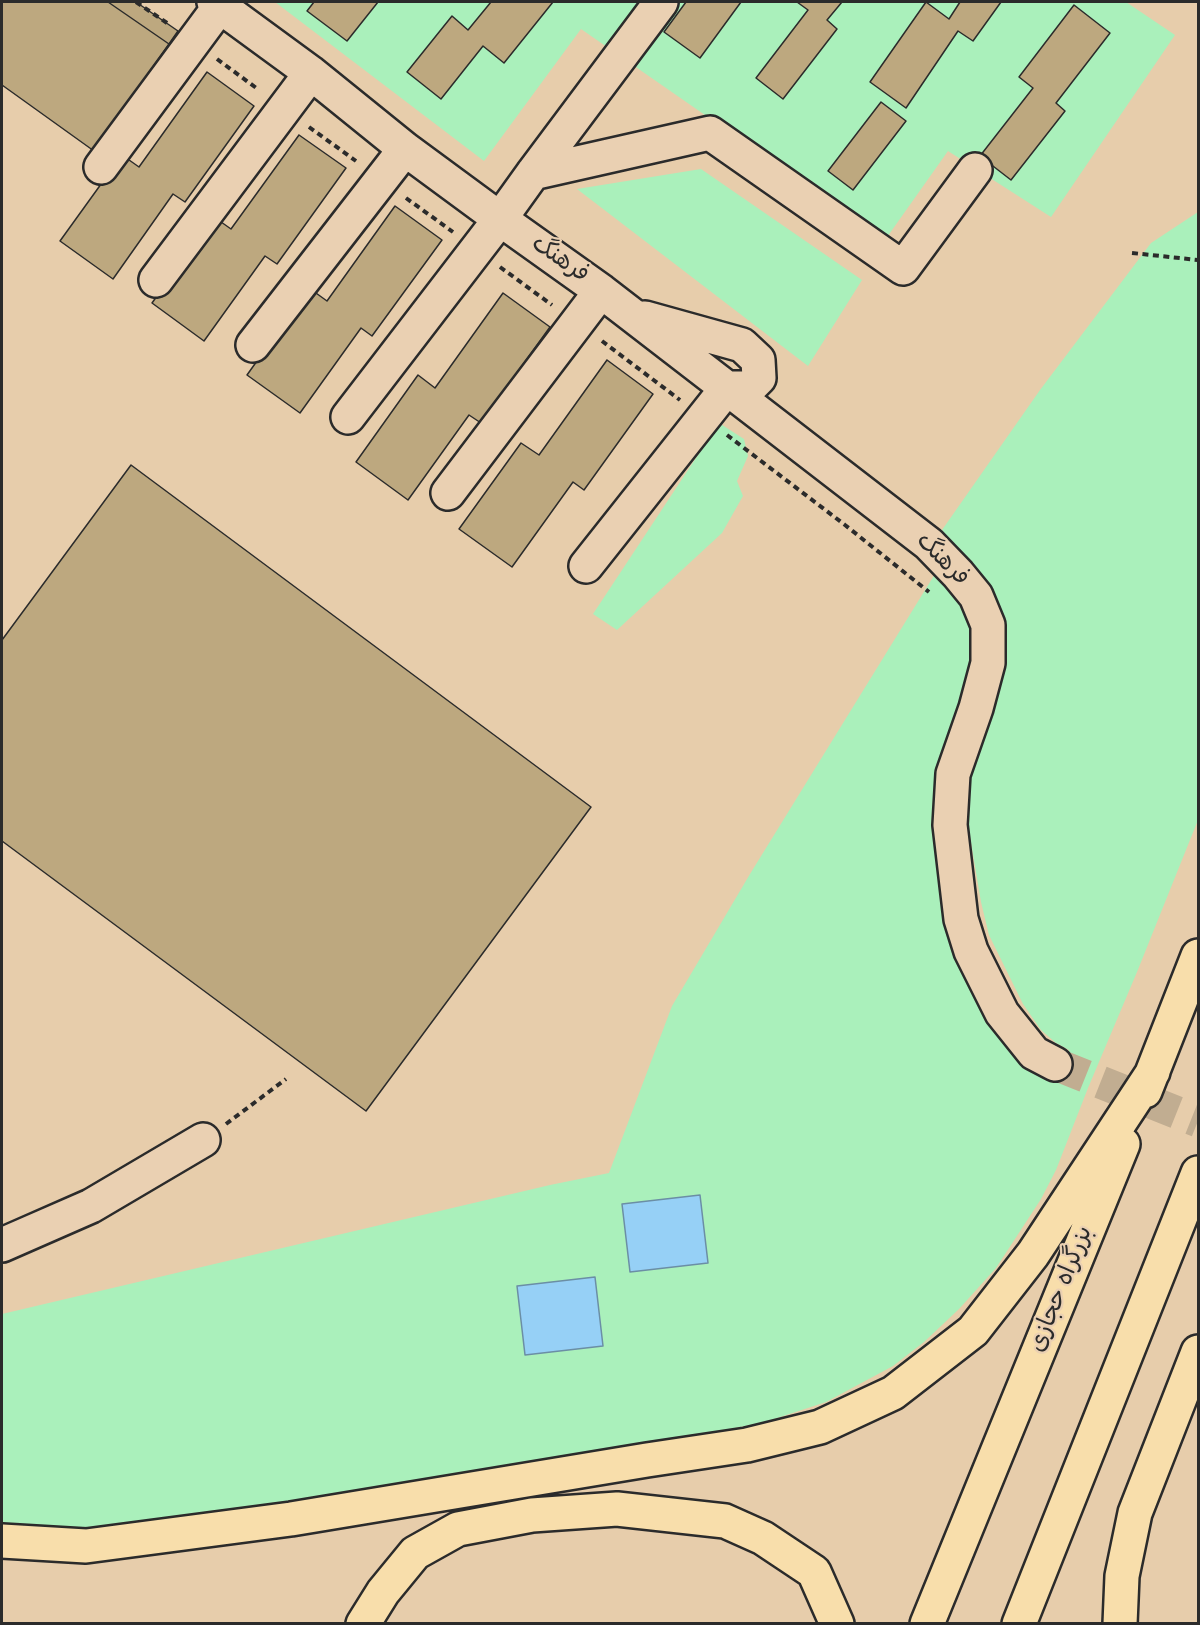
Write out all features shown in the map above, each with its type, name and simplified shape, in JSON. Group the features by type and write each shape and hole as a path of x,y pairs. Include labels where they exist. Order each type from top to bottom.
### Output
{"highway":[{"name":"بزرگراه حجازی","path":"927,1623 1198,956"},
{"path":"2,1541 86,1546 291,1520 747,1445 820,1426 893,1393 973,1331 1034,1254 1153,1071"},
{"path":"1019,1623 1198,1173"},
{"path":"1120,1623 1122,1576 1136,1513 1198,1352"},
{"path":"363,1623 382,1592 415,1553 458,1529 532,1515 617,1509 726,1521 763,1538 814,1572 837,1623"}],"street":[{"path":"348,417 500,219 661,2"},
{"path":"101,167 217,4"},
{"name":"فرهنگ","path":"217,4 311,73 405,148 630,313 929,544 958,574 976,597 988,625 988,663 976,708 953,774 950,825 961,919 971,951 1002,1013 1034,1053 1055,1064"},
{"path":"156,280 311,73"},
{"path":"533,173 710,134 903,268 975,170"},
{"path":"253,345 405,148"},
{"path":"448,493 601,291"},
{"path":"586,566 727,388 749,388 759,378 758,360 742,345 630,313"},
{"path":"2,1245 91,1206 203,1140"}],"path":[{"path":"1132,253 1198,260"},
{"path":"203,1140 286,1079"}],"green space":[{"path":"275,2 1126,2 1175,35 1051,217 948,151 885,240 581,29 484,161"},
{"path":"701,169 862,280 808,366 577,189"},
{"path":"1198,212 1198,820 1056,1170 1041,1199 996,1268 959,1309 924,1342 893,1366 826,1402 762,1423 609,1451 501,1466 187,1520 72,1530 2,1528 2,1314 609,1173 672,1006 750,874 938,569 964,604 975,635 975,661 938,781 942,857 956,947 995,1024 1028,1065 1059,1076 1069,1050 1056,1043 1041,1030 1023,1004 989,935 981,902 968,825 962,805 987,712 996,669 999,636 991,604 972,568 942,530 1040,390 1151,243"},
{"path":"719,423 744,439 748,456 737,481 743,496 722,533 617,630 593,614"}],"water":[{"path":"700,1195 708,1263 630,1272 622,1204"},
{"path":"595,1277 603,1346 525,1355 517,1286"}],"building":[{"path":"2,2 108,2 169,44 94,151 2,85"},
{"path":"108,2 136,2 178,31 169,44"},
{"path":"314,2 378,2 347,41 307,11"},
{"path":"491,2 553,2 504,63 483,46 441,99 407,72 452,16 468,30"},
{"path":"686,2 741,2 700,58 664,32"},
{"path":"797,2 842,2 827,20 837,29 783,99 756,78 808,10"},
{"path":"926,2 949,19 960,2 1001,2 973,41 958,31 906,108 870,82"},
{"path":"1074,5 1110,33 1056,103 1065,111 1011,180 980,156 1033,88 1019,77"},
{"path":"207,72 254,106 185,202 173,194 113,279 60,241 122,155 139,167"},
{"path":"881,102 906,121 853,190 828,171"},
{"path":"299,135 346,168 277,264 265,256 204,341 152,303 214,217 231,229"},
{"path":"395,206 442,240 372,336 361,328 300,413 247,375 309,288 327,301"},
{"path":"503,293 550,327 481,423 469,415 408,500 356,462 418,375 435,388"},
{"path":"607,360 653,394 584,490 573,482 512,567 459,529 521,443 539,455"},
{"path":"131,465 591,807 366,1111 2,841 2,640"}],"tunnel":[{"path":"1055,1064 1198,1121"}]}
